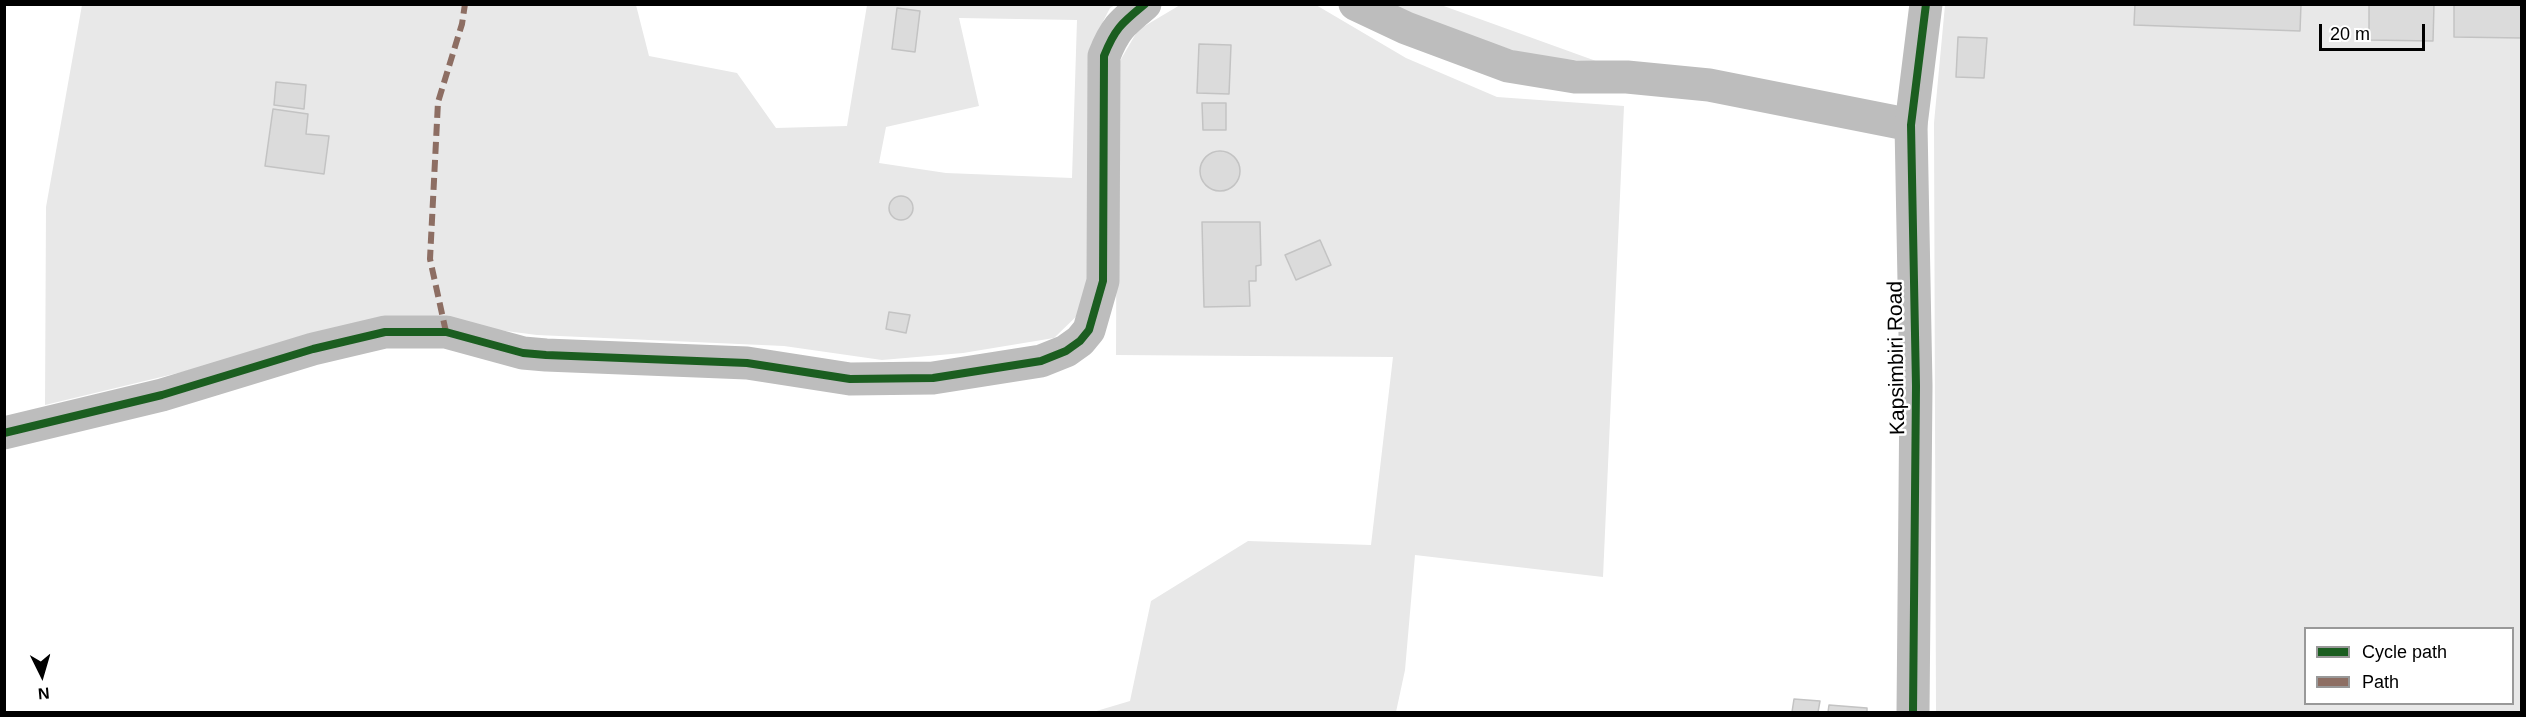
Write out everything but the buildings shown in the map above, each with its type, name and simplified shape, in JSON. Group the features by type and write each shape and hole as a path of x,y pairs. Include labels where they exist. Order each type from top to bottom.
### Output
{"street":[{"path":"4,433 162,395 313,349 386,332 446,332 523,353 747,363 850,379 933,378 1041,361 1066,351 1080,341 1089,330 1099,298 1103,281 1104,56 1119,26 1145,4"},
{"path":"1355,4 1406,28 1508,66 1575,77 1627,77 1709,85 1911,124"},
{"name":"Kapsimbiri Road","path":"1913,712 1916,386 1911,124 1926,4"}],"shaded area":[{"path":"82,5 636,5 649,56 737,73 776,128 847,126 867,5 1115,5 1110,8 1091,45 1091,258 1084,309 1054,338 963,353 882,360 784,346 537,335 396,317 45,405 46,207","holes":["959,18 1077,20 1072,178 946,173 879,163 886,127 979,106"]},
{"path":"1180,5 1316,5 1406,58 1497,97 1624,106 1603,577 1415,555 1405,670 1396,712 1093,712 1130,701 1151,601 1248,541 1371,545 1393,357 1116,355 1117,66 1138,30"},
{"path":"1384,5 1441,5 1596,61 1538,58 1413,19"},
{"path":"1945,5 2521,5 2521,712 1936,712 1934,123"}],"marked path":[{"path":"446,332 430,259 438,102 462,24 465,4"}],"cycle path":[{"path":"4,433 162,395 313,349 385,332 446,332 523,353 747,363 850,379 933,378 1041,361 1066,351 1080,341 1089,330 1103,281 1104,56 1120,27 1145,4"},
{"path":"1913,712 1916,386 1911,125 1926,4"}]}
